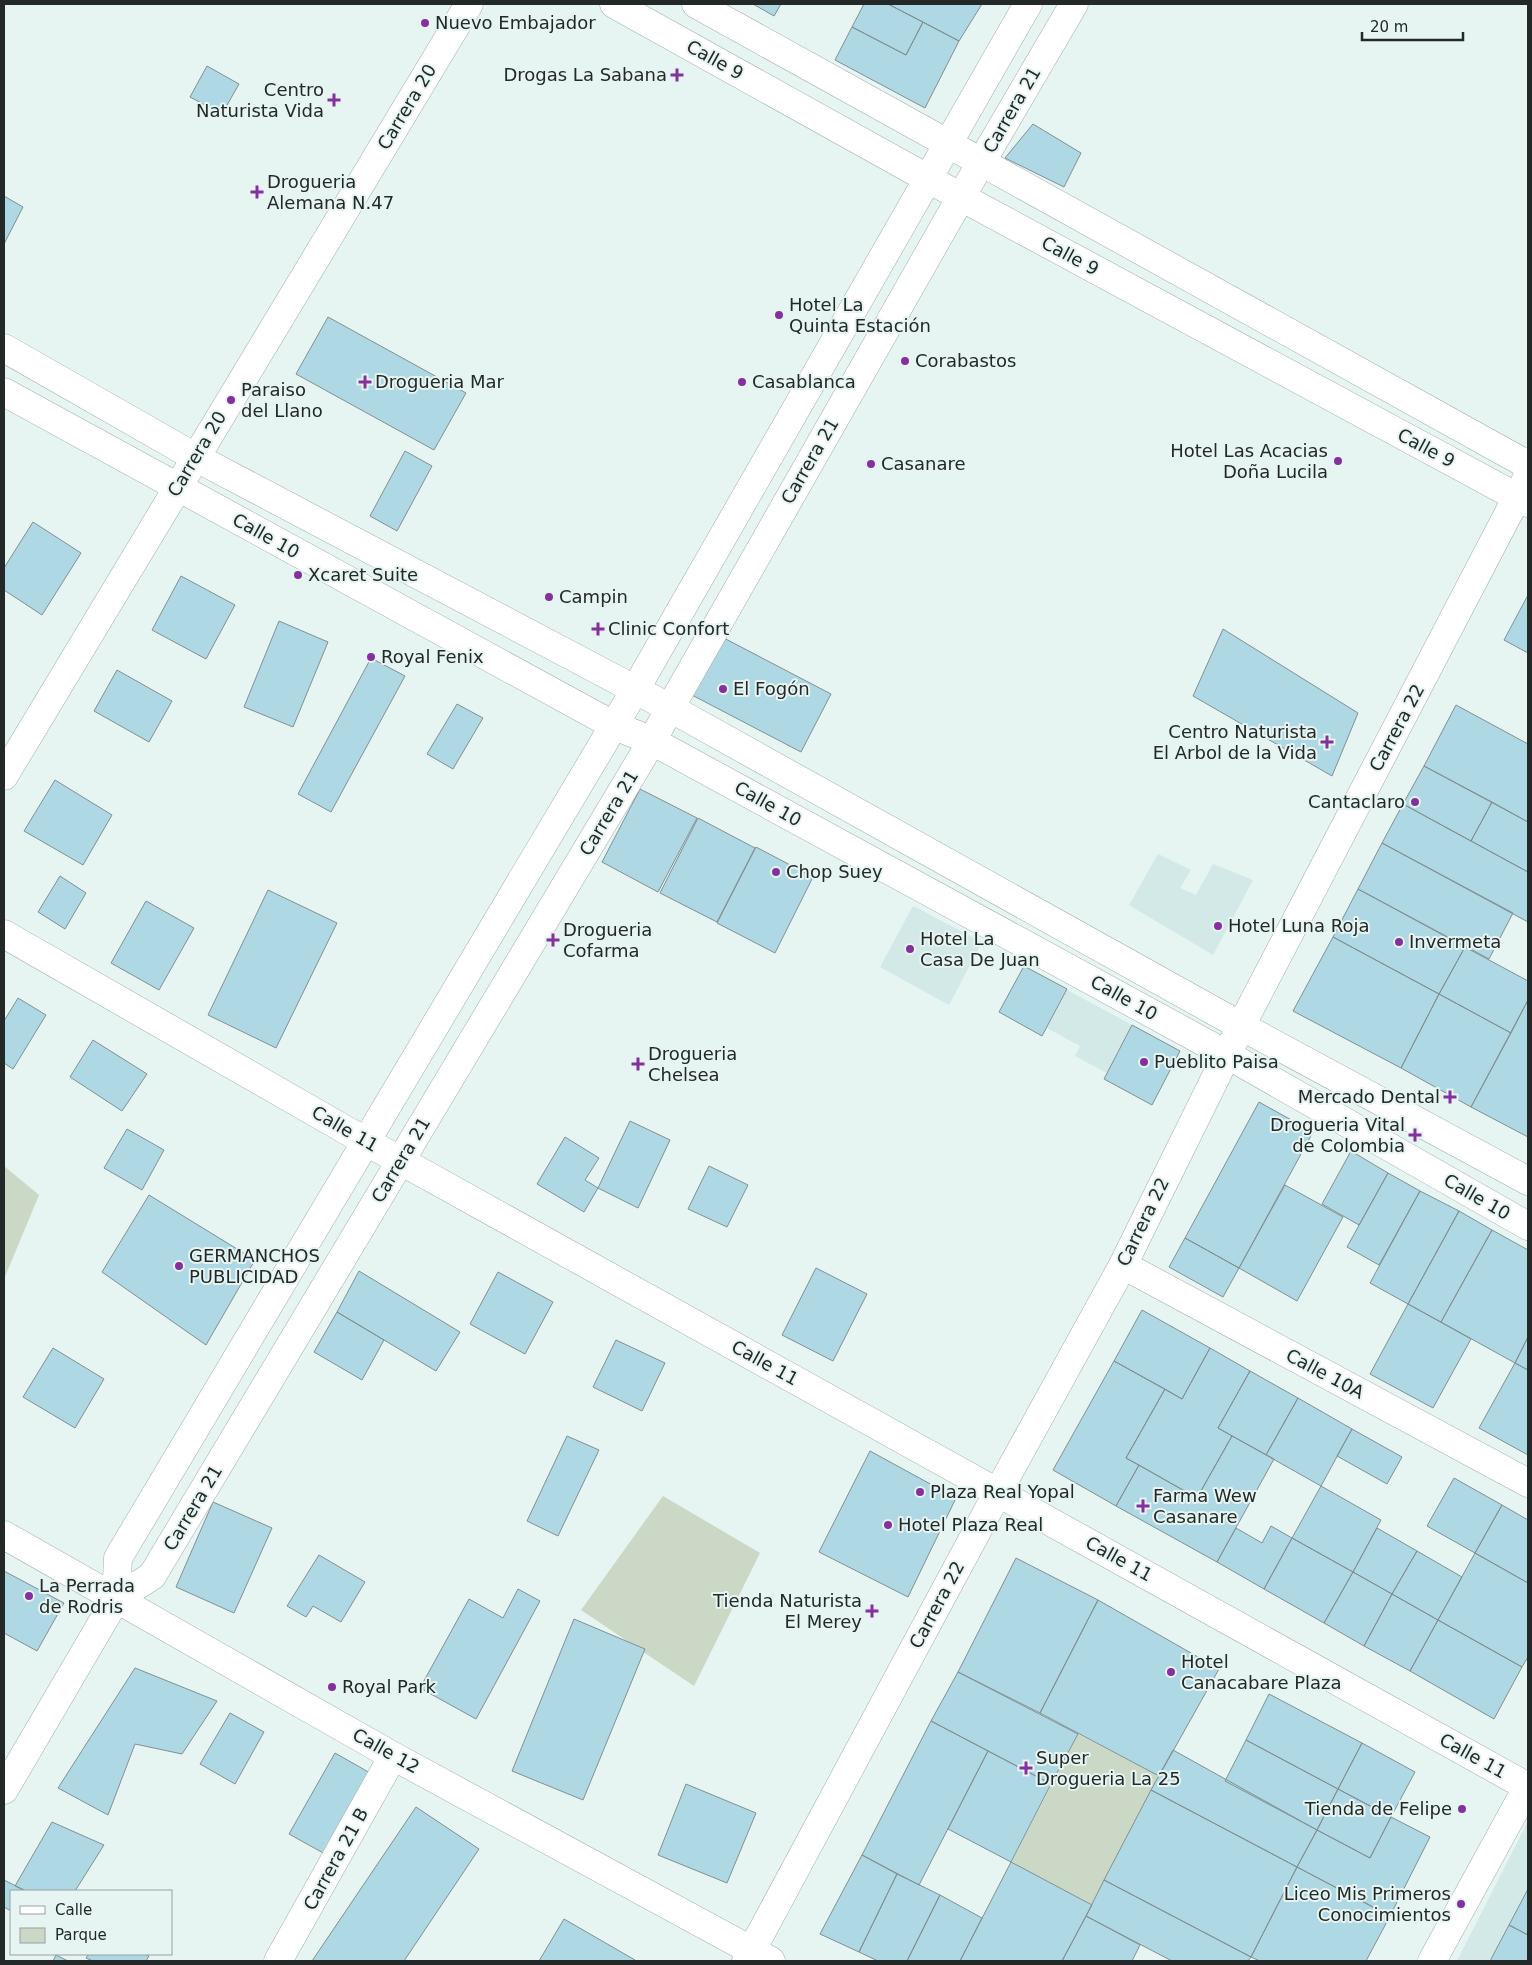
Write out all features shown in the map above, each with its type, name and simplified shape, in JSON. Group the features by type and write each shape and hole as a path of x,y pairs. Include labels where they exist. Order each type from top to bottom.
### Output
{"street":[{"name":"Carrera 20","path":"4,776 469,4"},
{"name":"Calle 9","path":"614,4 961,197 1525,492"},
{"name":"Calle 9","path":"696,4 1528,465"},
{"name":"Carrera 21","path":"116,1599 118,1558 612,725 635,690 1028,4"},
{"name":"Carrera 21","path":"4,1790 116,1599 152,1576 652,741 981,162 1074,4"},
{"name":"Calle 10","path":"4,348 195,457 670,708 1240,1026 1528,1182"},
{"name":"Calle 10","path":"4,392 612,725 652,741 1226,1054 1528,1226"},
{"name":"Carrera 22","path":"756,1958 998,1492 1122,1265 1240,1026 1525,492"},
{"name":"Calle 11","path":"4,934 365,1141 1528,1787"},
{"name":"Calle 10A","path":"1122,1265 1528,1483"},
{"name":"Calle 12","path":"4,1535 393,1756 756,1958"},
{"name":"Carrera 21 B","path":"278,1961 393,1756"},
{"path":"1432,1961 1528,1787"}],"shaded area":[{"path":"1158,854 1191,870 1180,888 1196,895 1213,864 1253,880 1213,955 1129,905"},
{"path":"913,906 982,942 949,1005 880,967"},
{"path":"1067,990 1132,1025 1107,1073 1075,1056 1080,1046 1047,1028"},
{"path":"1528,1821 1528,1961 1457,1961"}],"green space":[{"path":"4,1166 39,1195 4,1279"},
{"path":"663,1496 760,1553 694,1686 581,1610"},
{"path":"1078,1734 1159,1776 1092,1905 1011,1863"}],"building":[{"path":"753,4 781,4 774,16"},
{"path":"864,4 888,4 923,22 906,55 852,27"},
{"path":"888,4 982,4 959,41"},
{"path":"923,22 959,41 925,108 835,60 852,27 906,55"},
{"path":"207,66 239,84 222,114 190,97"},
{"path":"1033,124 1081,153 1064,187 1005,158"},
{"path":"4,196 23,207 4,244"},
{"path":"328,317 466,393 434,450 296,374"},
{"path":"405,451 432,466 397,531 370,516"},
{"path":"33,522 81,553 42,615 4,590 4,568"},
{"path":"181,576 235,605 206,659 152,630"},
{"path":"1528,595 1528,653 1504,640"},
{"path":"279,621 328,642 293,727 244,707"},
{"path":"1223,629 1358,713 1332,776 1193,696"},
{"path":"720,636 831,694 801,752 690,694"},
{"path":"371,658 405,676 331,812 298,794"},
{"path":"117,670 172,701 149,742 94,711"},
{"path":"457,704 483,718 453,769 427,754"},
{"path":"1456,705 1528,744 1528,822 1424,766"},
{"path":"1424,766 1492,802 1471,841 1403,804"},
{"path":"55,780 112,815 83,865 24,831"},
{"path":"640,789 697,818 658,892 602,862"},
{"path":"1492,802 1528,822 1528,872 1471,841"},
{"path":"1403,804 1528,872 1528,922 1382,843"},
{"path":"698,818 755,848 717,922 660,893"},
{"path":"1382,843 1513,913 1489,959 1358,889"},
{"path":"756,847 813,877 775,953 717,923"},
{"path":"60,876 86,893 65,929 38,912"},
{"name":"Invermeta","path":"1358,889 1465,947 1439,994 1333,937"},
{"path":"268,890 337,923 276,1048 208,1015"},
{"path":"146,901 194,928 159,990 111,963"},
{"path":"1333,937 1439,994 1401,1068 1293,1011"},
{"path":"1465,947 1528,981 1528,1000 1511,1033 1439,994"},
{"path":"1024,966 1067,989 1042,1036 999,1012"},
{"path":"1439,994 1511,1033 1471,1107 1401,1068"},
{"path":"18,998 46,1015 13,1069 4,1063 4,1021"},
{"path":"1528,1000 1528,1137 1471,1107"},
{"name":"Pueblito Paisa","path":"1132,1025 1180,1051 1152,1105 1104,1079"},
{"path":"93,1040 147,1074 122,1111 70,1077"},
{"path":"1259,1102 1313,1132 1239,1268 1185,1238"},
{"path":"630,1121 670,1140 638,1208 598,1188"},
{"path":"127,1129 164,1150 142,1190 104,1168"},
{"path":"565,1137 599,1158 585,1180 598,1188 584,1212 537,1184"},
{"path":"1351,1151 1388,1173 1359,1225 1322,1204"},
{"path":"709,1166 748,1185 727,1227 688,1209"},
{"path":"1388,1173 1420,1191 1379,1265 1347,1247"},
{"path":"1285,1185 1343,1217 1297,1301 1239,1268"},
{"path":"1420,1191 1459,1211 1408,1304 1370,1283"},
{"name":"GERMANCHOS PUBLICIDAD","path":"149,1195 255,1260 206,1345 102,1272"},
{"path":"1459,1211 1492,1230 1441,1322 1408,1304"},
{"path":"1492,1230 1528,1250 1528,1337 1515,1363 1441,1322"},
{"path":"1185,1238 1239,1268 1223,1297 1169,1267"},
{"path":"816,1268 867,1294 833,1361 782,1335"},
{"path":"359,1271 460,1332 436,1371 337,1312"},
{"path":"498,1272 553,1302 525,1354 470,1324"},
{"path":"1408,1304 1471,1339 1433,1408 1370,1374"},
{"path":"1142,1310 1210,1348 1182,1399 1114,1361"},
{"path":"337,1312 384,1340 362,1380 314,1352"},
{"path":"1528,1337 1528,1370 1515,1363"},
{"path":"616,1340 665,1363 642,1411 593,1387"},
{"path":"53,1348 104,1379 75,1428 23,1397"},
{"path":"1210,1348 1250,1371 1218,1428 1232,1436 1197,1498 1126,1458 1165,1389 1182,1399"},
{"path":"1114,1361 1165,1389 1126,1458 1139,1465 1116,1506 1053,1470"},
{"path":"1515,1363 1528,1370 1528,1455 1479,1428"},
{"path":"1250,1371 1298,1398 1266,1455 1218,1428"},
{"path":"1298,1398 1352,1429 1321,1486 1266,1455"},
{"path":"1352,1429 1402,1457 1387,1484 1337,1456"},
{"path":"567,1436 599,1450 558,1536 527,1521"},
{"path":"1232,1436 1274,1459 1217,1562 1116,1506 1139,1465 1197,1498"},
{"name":"Hotel Plaza Real","path":"870,1451 956,1498 908,1597 819,1552"},
{"path":"1454,1478 1502,1505 1475,1553 1427,1526"},
{"path":"1321,1486 1381,1520 1353,1572 1292,1538"},
{"path":"213,1502 272,1528 234,1613 176,1587"},
{"path":"1502,1505 1528,1520 1528,1583 1475,1553"},
{"path":"1271,1526 1292,1538 1264,1589 1217,1562 1236,1528 1262,1543"},
{"path":"1377,1528 1417,1551 1392,1594 1353,1572"},
{"path":"1292,1538 1353,1572 1324,1623 1264,1589"},
{"path":"1417,1551 1462,1577 1438,1620 1392,1594"},
{"path":"1475,1553 1528,1583 1528,1657 1522,1667 1438,1620"},
{"path":"319,1555 365,1582 341,1622 313,1606 306,1617 287,1606"},
{"path":"1016,1558 1098,1600 1040,1713 958,1672"},
{"path":"4,1571 64,1603 37,1651 4,1633"},
{"path":"1353,1572 1392,1594 1364,1646 1324,1623"},
{"path":"518,1589 540,1601 476,1719 420,1688 469,1599 503,1618"},
{"path":"1392,1594 1438,1620 1410,1671 1364,1646"},
{"path":"1098,1600 1219,1669 1159,1776 1040,1713"},
{"path":"574,1619 645,1649 583,1800 512,1771"},
{"path":"1438,1620 1522,1667 1494,1719 1410,1671"},
{"path":"135,1668 217,1701 182,1754 135,1744 108,1815 58,1788"},
{"path":"958,1672 1078,1734 1051,1784 931,1721"},
{"path":"1269,1694 1362,1743 1338,1789 1246,1740"},
{"path":"230,1713 264,1732 235,1784 200,1764"},
{"path":"931,1721 988,1751 919,1885 862,1855"},
{"path":"1246,1740 1338,1789 1317,1830 1225,1781"},
{"path":"1362,1743 1415,1772 1391,1817 1338,1789"},
{"path":"1173,1750 1317,1830 1297,1867 1151,1790"},
{"path":"988,1751 1051,1784 1011,1862 948,1829"},
{"path":"335,1753 379,1778 334,1859 289,1834"},
{"path":"686,1784 756,1813 727,1883 658,1855"},
{"path":"1338,1789 1391,1817 1370,1858 1317,1830"},
{"path":"1151,1790 1297,1867 1251,1957 1104,1880"},
{"path":"416,1807 479,1849 404,1961 312,1961"},
{"path":"1391,1817 1430,1837 1390,1916 1297,1867 1317,1830 1370,1858"},
{"path":"52,1822 104,1845 76,1890 24,1890 15,1886"},
{"path":"862,1855 897,1874 859,1952 820,1934"},
{"path":"1011,1862 1092,1905 1062,1961 960,1961"},
{"path":"1297,1867 1390,1916 1366,1961 1260,1961 1251,1957"},
{"path":"897,1874 940,1895 907,1961 878,1961 859,1952"},
{"path":"4,1880 24,1890 10,1890 10,1910 4,1907"},
{"path":"1104,1880 1251,1957 1248,1961 1172,1961 1086,1916"},
{"path":"1528,1889 1528,1935 1509,1925"},
{"path":"940,1895 982,1918 960,1961 907,1961"},
{"path":"1086,1916 1140,1945 1132,1961 1062,1961"},
{"path":"564,1919 635,1960 539,1961"},
{"path":"1509,1925 1528,1935 1528,1961 1490,1961"},
{"path":"56,1955 68,1961 53,1961"},
{"path":"88,1955 149,1956 146,1961 93,1961 86,1958"}],"place":[{"name":"Nuevo Embajador","path":"425,23"},
{"name":"Drogas La Sabana","path":"677,75"},
{"name":"Centro Naturista Vida","path":"334,100"},
{"name":"Drogueria Alemana N.47","path":"257,192"},
{"name":"Hotel La Quinta Estación","path":"779,315"},
{"name":"Corabastos","path":"905,361"},
{"name":"Drogueria Mar","path":"365,382"},
{"name":"Casablanca","path":"742,382"},
{"name":"Paraiso del Llano","path":"231,400"},
{"name":"Hotel Las Acacias Doña Lucila","path":"1338,461"},
{"name":"Casanare","path":"871,464"},
{"name":"Xcaret Suite","path":"298,575"},
{"name":"Campin","path":"549,597"},
{"name":"Clinic Confort","path":"598,629"},
{"name":"Royal Fenix","path":"371,657"},
{"name":"El Fogón","path":"723,689"},
{"name":"Centro Naturista El Arbol de la Vida","path":"1327,742"},
{"name":"Cantaclaro","path":"1415,802"},
{"name":"Chop Suey","path":"776,872"},
{"name":"Hotel Luna Roja","path":"1218,926"},
{"name":"Drogueria Cofarma","path":"553,940"},
{"name":"Invermeta","path":"1399,942"},
{"name":"Hotel La Casa De Juan","path":"910,949"},
{"name":"Pueblito Paisa","path":"1144,1062"},
{"name":"Drogueria Chelsea","path":"638,1064"},
{"name":"Mercado Dental","path":"1450,1097"},
{"name":"Drogueria Vital de Colombia","path":"1415,1135"},
{"name":"GERMANCHOS PUBLICIDAD","path":"179,1266"},
{"name":"Plaza Real Yopal","path":"920,1492"},
{"name":"Farma Wew Casanare","path":"1143,1506"},
{"name":"Hotel Plaza Real","path":"888,1525"},
{"name":"La Perrada de Rodris","path":"29,1596"},
{"name":"Tienda Naturista El Merey","path":"872,1611"},
{"name":"Hotel Canacabare Plaza","path":"1171,1672"},
{"name":"Royal Park","path":"332,1687"},
{"name":"Super Drogueria La 25","path":"1026,1768"},
{"name":"Tienda de Felipe","path":"1462,1809"},
{"name":"Liceo Mis Primeros Conocimientos","path":"1461,1904"}]}
